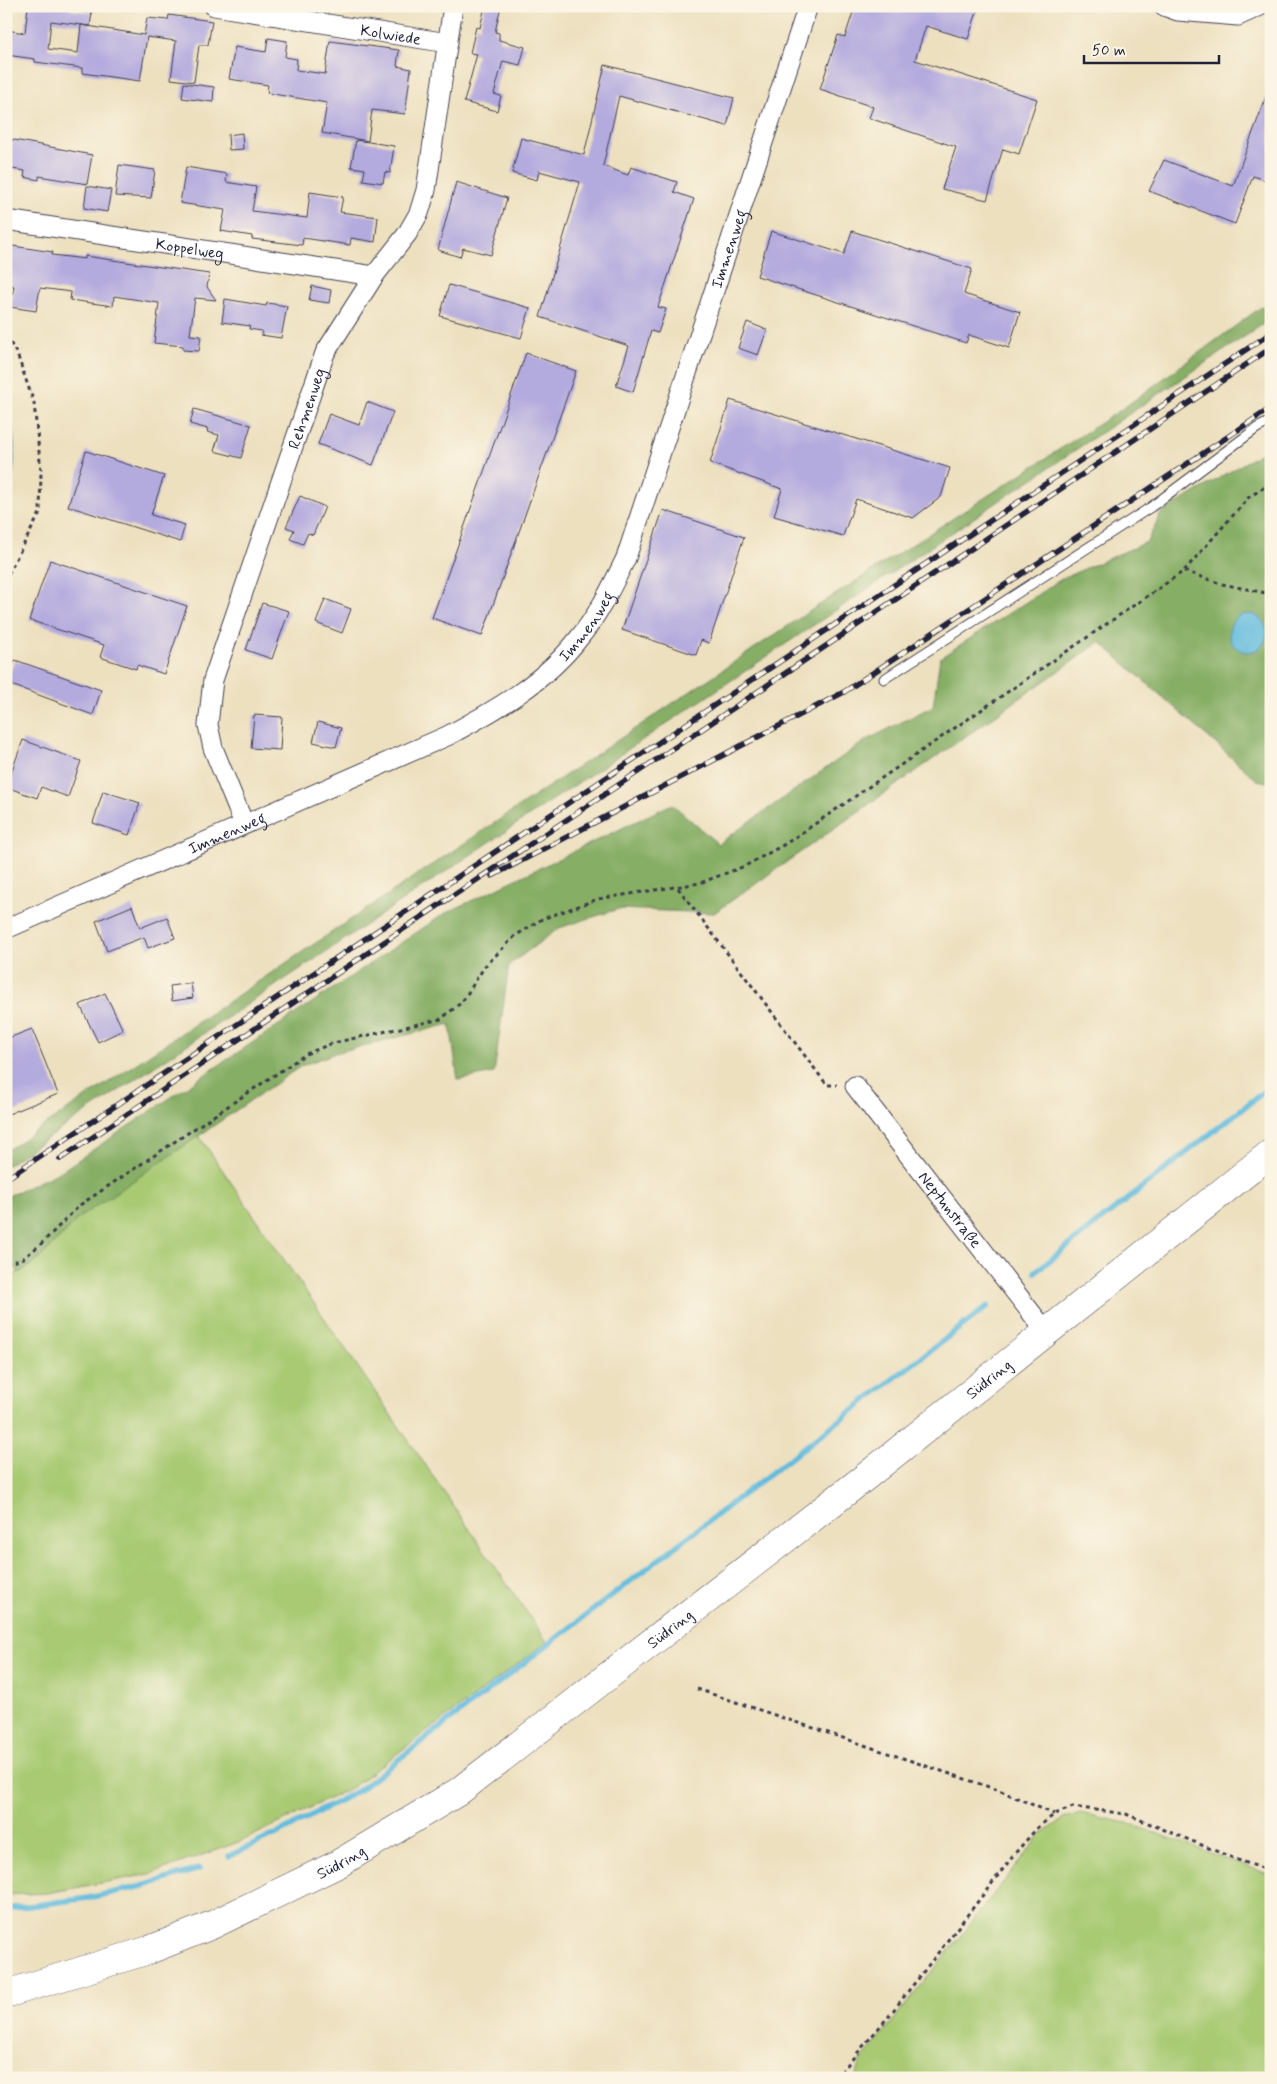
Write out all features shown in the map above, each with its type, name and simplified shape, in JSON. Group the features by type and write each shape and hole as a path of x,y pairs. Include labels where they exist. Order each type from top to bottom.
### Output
{"main road":[{"name":"Südring","path":"6,1994 149,1950 212,1925 274,1897 338,1864 458,1792 577,1702 1048,1333 1271,1153"}],"street":[{"name":"Kolwiede","path":"214,6 448,43"},
{"name":"Rehmenweg","path":"244,824 213,748 208,725 213,680 322,360 374,276 408,234 419,213 426,190 454,6"},
{"name":"Immenweg","path":"6,929 447,736 498,708 545,674 579,639 604,601 626,558 808,6"},
{"path":"1164,6 1178,11 1238,16 1260,6"},
{"name":"Koppelweg","path":"6,220 374,276"},
{"name":"Neptunstraße","path":"855,1086 1048,1333"}],"lane":[{"path":"884,679 1151,507 1257,428 1271,421"}],"path":[{"path":"6,336 27,378 34,403 41,471 40,513 6,578"},
{"path":"6,1263 21,1260 42,1244 80,1205 306,1054 333,1044 441,1018 462,1002 484,966 514,936 542,919 598,899 632,892 678,888 707,880 744,866 787,843 1184,570 1249,497 1271,483"},
{"path":"1184,570 1222,584 1271,594"},
{"path":"678,888 827,1085 855,1086"},
{"path":"696,1689 1001,1791 1055,1814"},
{"path":"836,2078 889,2016 1017,1851 1038,1827 1055,1814 1073,1807 1126,1814 1238,1860 1271,1871"}],"green space":[{"path":"1271,300 1271,319 6,1166 6,1151 822,603 1122,409"},
{"path":"1271,447 1271,783 1257,780 1100,642 714,913 618,909 559,928 509,965 494,1073 458,1080 450,1024 335,1053 301,1066 80,1217 43,1255 19,1273 6,1253 6,1197 60,1172 444,914 672,804 718,844 865,741 933,706 940,658 1063,578 1147,542 1161,513"},
{"path":"199,1136 547,1642 351,1788 244,1840 150,1874 47,1893 6,1895 6,1276 18,1273 38,1260 71,1225 94,1206"},
{"path":"1080,1813 1131,1824 1271,1875 1271,2078 856,2078 861,2061 1040,1836 1063,1819"}],"water":[{"path":"6,398 13,435 14,460 13,473 6,497"},
{"path":"1248,614 1255,615 1261,620 1266,626 1266,640 1261,646 1255,651 1248,652 1241,651 1235,646 1230,640 1229,633 1230,626 1235,620 1241,615"}],"building":[{"path":"28,6 70,6 70,10 92,13 90,26 51,21 48,49 78,53 81,25 144,35 147,18 168,20 169,15 212,21 208,45 199,45 194,82 171,79 176,41 147,37 140,81 82,73 82,68 35,62 35,59 6,55 6,30 25,33"},
{"path":"485,6 501,6 495,32 499,33 499,40 525,47 520,65 503,61 494,94 501,96 497,111 464,102 477,54 470,53 476,27 480,28"},
{"path":"855,6 979,6 968,39 926,26 915,60 1037,99 1019,154 1003,149 987,200 942,189 956,147 869,118 873,107 820,89 838,35 845,37"},
{"path":"268,38 287,41 285,57 297,59 296,70 325,74 330,41 399,50 397,66 411,69 405,114 372,110 368,141 322,133 327,103 267,93 268,85 229,79 235,47 266,52"},
{"path":"605,65 734,98 727,126 619,96 603,166 628,175 631,167 677,182 674,192 694,199 658,307 666,309 658,333 651,331 633,392 616,386 629,346 540,317 580,182 539,171 537,180 512,173 521,138 584,155"},
{"path":"184,83 214,87 213,102 182,98"},
{"path":"1269,89 1271,182 1253,176 1235,224 1149,191 1164,160 1233,186"},
{"path":"242,133 243,149 229,150 228,135"},
{"path":"9,139 92,155 87,184 39,176 39,180 24,177 25,171 6,168"},
{"path":"356,140 394,146 390,173 385,172 383,183 363,180 365,169 351,167"},
{"path":"119,165 155,170 151,198 115,196"},
{"path":"186,167 227,174 226,182 256,187 252,211 307,218 310,192 343,197 340,212 378,217 375,242 351,238 350,245 303,238 302,245 252,239 252,236 221,231 225,210 180,203"},
{"path":"456,182 507,198 491,255 463,248 460,257 438,250"},
{"path":"87,186 111,190 107,212 84,208"},
{"path":"771,231 844,254 852,231 972,269 964,294 1020,312 1009,348 969,335 966,343 757,276"},
{"path":"6,245 53,252 52,255 85,259 85,256 209,274 207,287 216,300 195,298 190,335 201,336 199,351 183,350 183,346 154,343 159,303 114,296 113,306 70,300 71,292 40,288 36,311 10,307 14,286 6,285"},
{"path":"449,285 530,308 521,338 440,316"},
{"path":"312,286 331,290 329,303 309,300"},
{"path":"225,299 266,306 267,303 287,306 281,338 261,335 262,331 249,329 250,326 222,322"},
{"path":"747,322 767,330 758,355 738,348"},
{"path":"526,353 576,371 482,636 432,618"},
{"path":"730,400 950,468 941,497 913,518 856,499 843,536 774,516 782,489 710,463"},
{"path":"367,402 393,412 373,465 318,444 329,414 359,425"},
{"path":"194,409 251,425 241,458 214,451 219,435 207,432 208,429 190,424"},
{"path":"86,451 164,476 151,515 185,525 180,542 68,506"},
{"path":"300,496 325,507 313,535 308,533 303,544 290,539 294,530 286,527"},
{"path":"663,510 744,537 709,643 701,640 696,655 622,630"},
{"path":"50,560 187,606 164,674 137,665 136,669 100,657 104,645 29,620"},
{"path":"325,599 351,609 342,633 316,623"},
{"path":"262,603 289,611 272,659 246,650"},
{"path":"15,660 101,690 93,715 6,683"},
{"path":"254,715 282,717 280,750 251,748"},
{"path":"318,722 341,728 336,747 313,742"},
{"path":"23,740 81,761 68,797 41,787 37,798 6,787"},
{"path":"103,791 140,803 129,835 93,823"},
{"path":"132,906 140,928 167,917 175,938 148,948 144,937 107,951 96,921"},
{"path":"191,983 193,998 172,1001 170,986"},
{"path":"105,993 123,1030 98,1042 80,1005"},
{"path":"32,1029 58,1094 6,1115 6,1039"}],"waterway":[{"path":"1035,1272 1271,1086"},
{"path":"229,1856 285,1830 359,1790 988,1306"},
{"path":"6,1909 88,1898 143,1886 199,1869"}],"railway":[{"path":"6,1179 1271,333"},
{"path":"60,1159 1271,348"},
{"path":"492,876 844,692 1271,408"}]}
